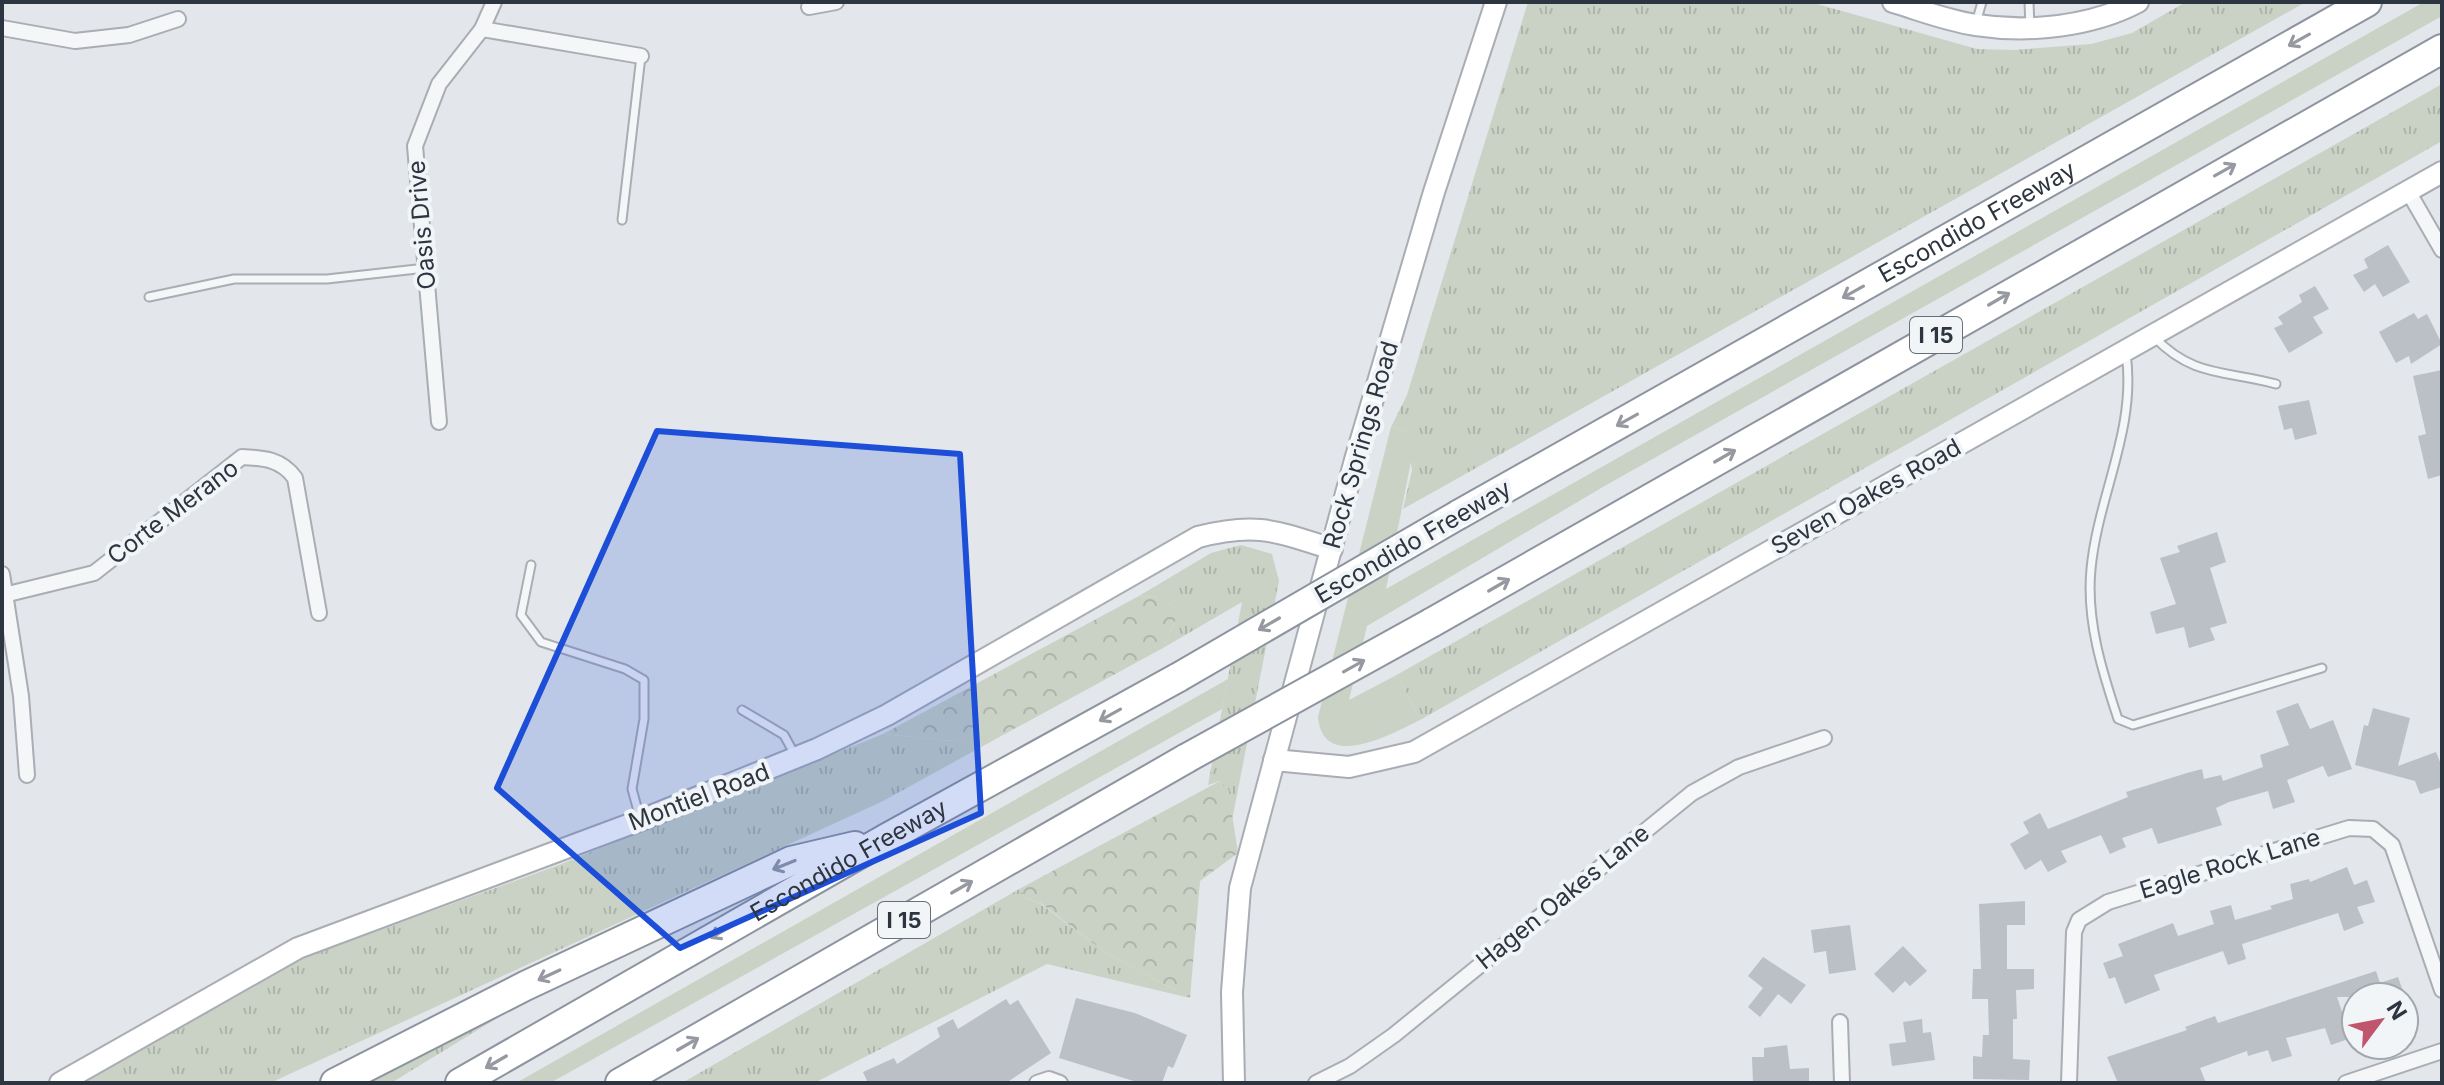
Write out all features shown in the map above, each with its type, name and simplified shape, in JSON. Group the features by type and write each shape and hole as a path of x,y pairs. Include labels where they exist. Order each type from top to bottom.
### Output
{"highway":[{"name":"Escondido Freeway","path":"460,1083 887,838 1179,677 1458,515 2367,2"},
{"name":"I 15","path":"620,1083 1187,758 1431,623 2442,49"},
{"path":"335,1083 525,986 791,861 887,838"}],"street":[{"name":"Oasis Drive","path":"439,422 415,146 439,84 482,29 494,2"},
{"path":"809,7 836,2"},
{"name":"Rock Springs Road","path":"1234,1083 1232,992 1239,900 1332,549 1434,192 1496,2"},
{"path":"1893,2 1975,25 2030,28 2050,28 2122,11 2138,2"},
{"path":"2,28 75,41 129,35 178,19"},
{"path":"482,29 641,56"},
{"name":"Seven Oakes Road","path":"1274,760 1349,767 1414,752 2442,172"},
{"path":"2408,191 2442,250"},
{"name":"Corte Merano","path":"8,594 94,573 242,457 270,459 288,468 295,478 319,613"},
{"name":"Montiel Road","path":"60,1083 298,948 797,759 887,715 1198,537 1236,527 1273,530 1332,549"},
{"path":"2,574 8,594 27,775"},
{"name":"Hagen Oakes Lane","path":"1316,1083 1350,1066 1394,1035 1692,793 1739,767 1824,738"},
{"name":"Eagle Rock Lane","path":"2069,1083 2074,932 2079,920 2108,902 2349,828 2373,829 2392,845 2442,990"},
{"path":"1840,1022 1842,1083"},
{"path":"2346,1083 2442,1051"},
{"path":"1037,1083 1049,1079 1060,1083"}],"lane":[{"path":"1975,25 1982,2"},
{"path":"2029,2 2030,28"},
{"path":"622,220 641,56"},
{"path":"149,297 234,279 327,279 426,268"},
{"path":"2152,335 2171,355 2196,369 2276,384"},
{"path":"2126,351 2131,385 2127,417 2091,568 2091,605 2099,661 2118,719 2133,725 2322,668"},
{"path":"531,565 521,615 529,631 541,642 625,669 644,680 644,719 632,789 641,820"},
{"path":"742,710 784,735 797,759"}],"highlighted area":[{"path":"657,431 960,454 981,813 680,948 497,788"}],"green space":[{"path":"1528,2 1810,2 1977,49 2014,50 2091,44 2132,33 2186,2 2306,2 1403,509 1412,470 1406,431 1391,427 1407,395"},
{"path":"2424,2 2442,2 2442,16 1608,484 1367,626 1349,700 1393,677 1401,682 1420,720 1361,744 1345,746 1332,743 1323,734 1318,717 1391,427 1406,431 1413,451 1386,589"},
{"path":"2442,84 2442,141 1420,720 1401,682 1393,677"},
{"path":"1241,545 1272,554 1279,581 1232,820 1228,789 1220,781 1208,785 1242,602 1163,648 1176,619 1176,609 1162,597 1139,596 1211,553"},
{"path":"1139,596 1162,597 1176,609 1176,619 1163,648 1003,735 990,733 953,741 883,734"},
{"path":"1228,679 1222,709 550,1083 516,1083"},
{"path":"990,732 1003,735 883,801 270,1083 82,1083 303,958 559,865 883,734 953,741"},
{"path":"1220,781 1228,789 1238,853 1200,881 1190,998 1106,953 1042,904 1024,897 1021,888"},
{"path":"1021,888 1024,897 1041,904 1106,953 1190,998 1047,964 814,1083 682,1083"},
{"path":"543,990 391,1083 354,1083"}],"building":[{"path":"2388,245 2410,282 2383,297 2375,284 2364,292 2353,275 2368,268 2364,259"},
{"path":"2315,286 2329,309 2313,317 2323,333 2289,353 2274,328 2283,324 2278,317 2302,302 2299,295"},
{"path":"2414,313 2418,319 2427,314 2442,344 2411,364 2409,356 2396,363 2379,332"},
{"path":"2442,370 2442,475 2428,479 2418,436 2426,434 2413,376"},
{"path":"2309,400 2317,434 2295,440 2292,428 2284,430 2278,406"},
{"path":"2217,532 2226,562 2210,568 2227,623 2210,628 2215,640 2189,648 2184,627 2156,634 2150,612 2176,604 2160,558 2180,552 2177,546"},
{"path":"2298,703 2310,729 2333,720 2352,769 2328,777 2323,766 2287,780 2295,802 2273,809 2268,791 2216,808 2222,825 2158,844 2152,828 2122,838 2126,847 2110,854 2101,835 2061,851 2067,862 2048,872 2041,860 2025,870 2010,844 2029,833 2023,822 2040,813 2048,829 2128,797 2126,792 2187,773 2202,769 2204,779 2221,775 2223,781 2263,767 2260,755 2289,745 2276,711"},
{"path":"2373,708 2410,718 2398,766 2436,752 2442,767 2442,787 2420,794 2415,781 2355,765 2364,725 2368,726"},
{"path":"2347,867 2354,885 2367,880 2375,902 2357,907 2364,923 2344,931 2338,913 2242,944 2246,959 2228,965 2223,951 2154,975 2160,990 2125,1004 2115,977 2109,979 2103,963 2123,956 2118,944 2173,923 2178,936 2214,924 2210,911 2231,905 2235,920 2272,909 2270,906 2293,899 2290,884 2309,879 2310,882"},
{"path":"2025,901 2025,925 2007,925 2007,969 2034,969 2034,989 2016,990 2017,1019 2013,1019 2013,1059 2030,1060 2029,1080 1973,1079 1973,1056 1982,1057 1983,1035 1989,1035 1988,999 1972,999 1973,969 1981,969 1979,904"},
{"path":"1850,925 1856,970 1829,974 1826,951 1814,953 1811,930"},
{"path":"1903,946 1927,971 1910,986 1905,981 1893,993 1874,974"},
{"path":"1763,957 1806,985 1791,1004 1778,994 1760,1017 1748,1007 1763,988 1748,976"},
{"path":"2376,971 2379,981 2346,981"},
{"path":"2340,983 2340,997 2337,997 2340,1006 2340,1042 2331,1045 2325,1028 2286,1038 2292,1056 2272,1062 2268,1050 2248,1056 2247,1051 2200,1068 2206,1083 2118,1083 2107,1057 2187,1030 2185,1027 2215,1016 2218,1023"},
{"path":"1076,998 1135,1013 1187,1035 1173,1068 1168,1066 1162,1083 1140,1083 1059,1058"},
{"path":"1006,999 1010,1005 1018,1000 1051,1053 1006,1083 868,1083 863,1072 894,1058 897,1064 940,1037 937,1028 953,1019 958,1029"},
{"path":"1922,1019 1923,1033 1931,1032 1935,1060 1892,1066 1889,1044 1906,1042 1903,1022"},
{"path":"1787,1045 1790,1069 1809,1068 1809,1083 1753,1083 1752,1057 1764,1057 1764,1048"}]}
